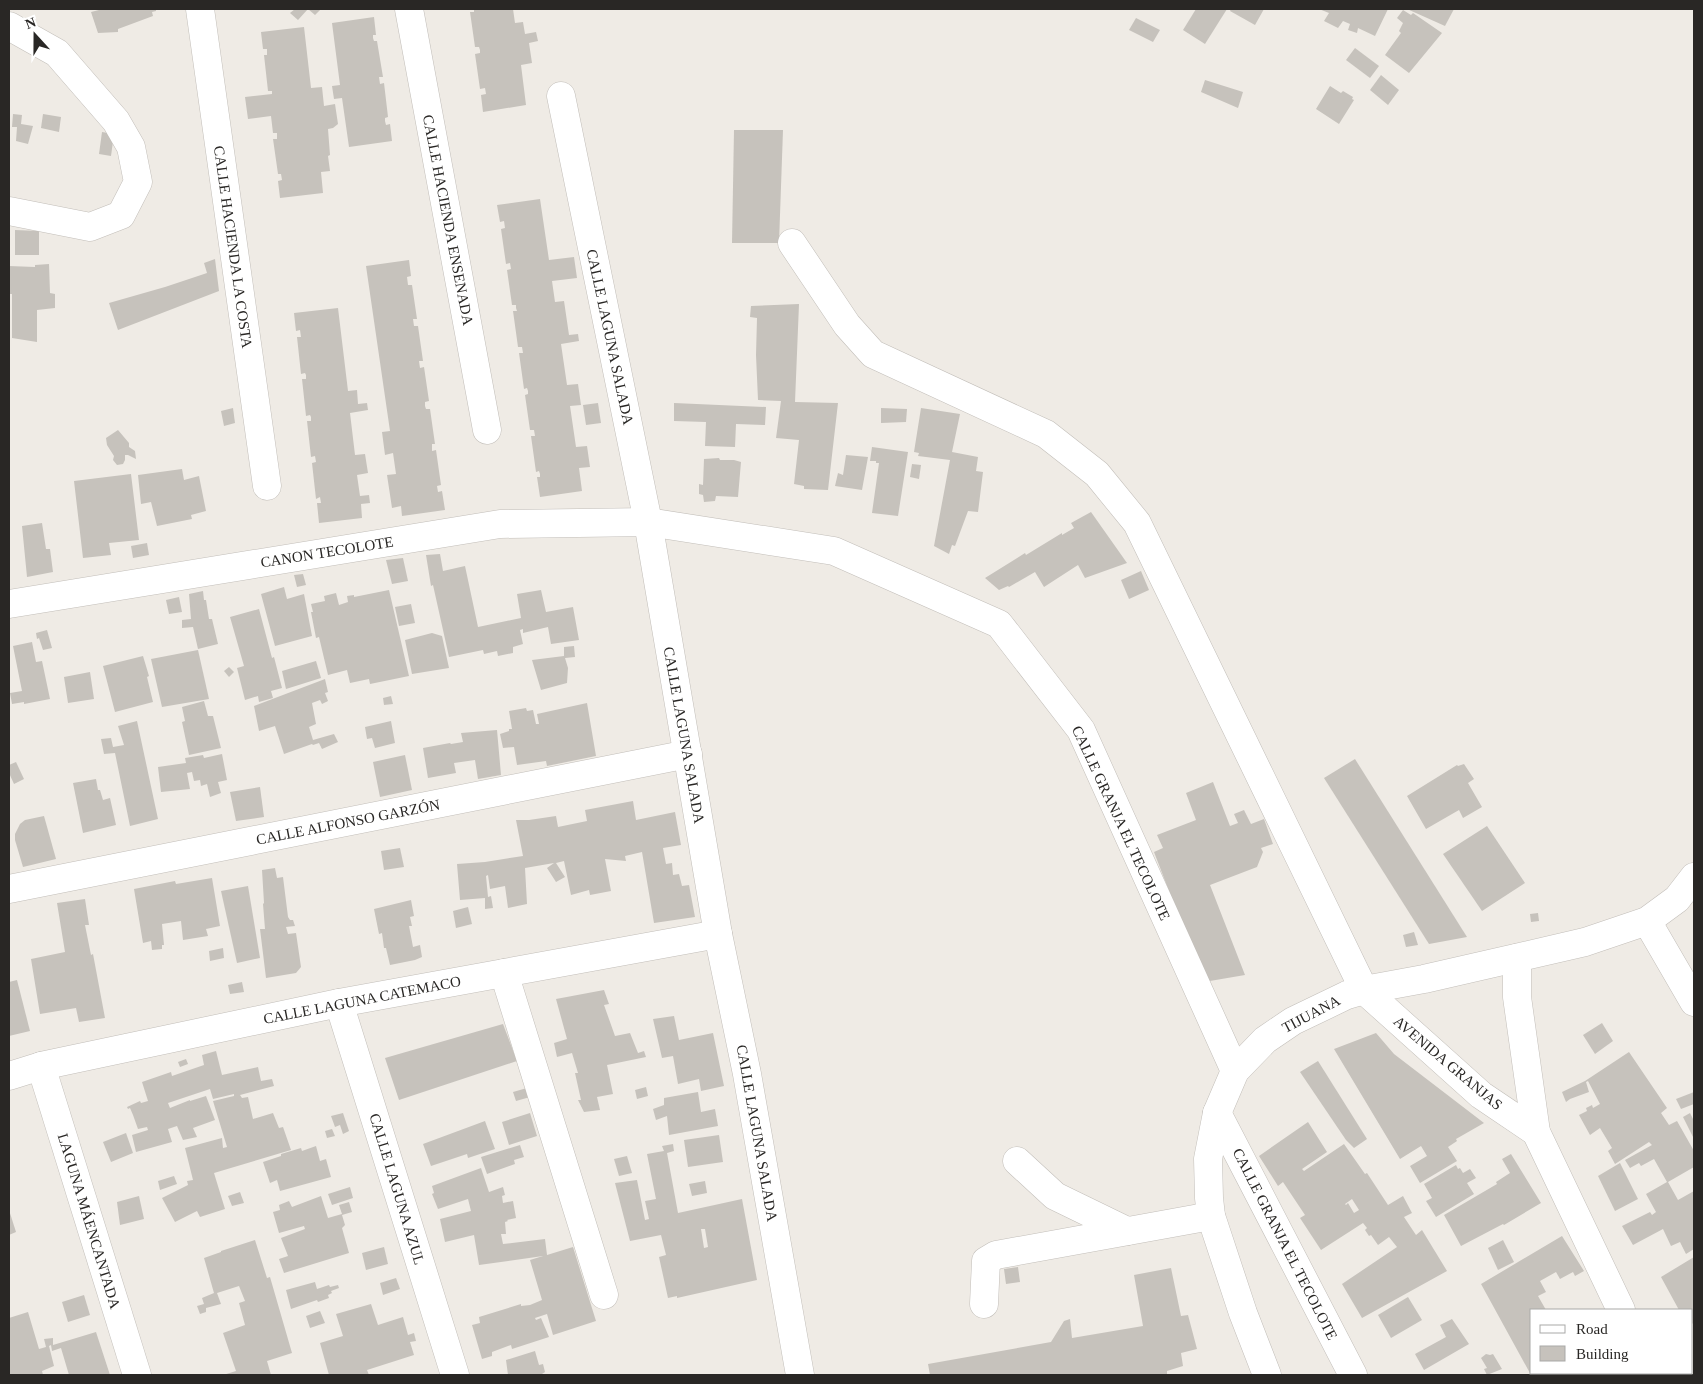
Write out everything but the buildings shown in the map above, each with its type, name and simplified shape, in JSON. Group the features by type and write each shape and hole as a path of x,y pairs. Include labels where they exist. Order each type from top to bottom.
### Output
{"street":[{"name":"CALLE HACIENDA LA COSTA","path":"200,9 267,486"},
{"name":"CALLE HACIENDA ENSENADA","path":"409,9 487,430"},
{"path":"9,26 57,53 116,121 131,147 138,182 121,215 90,227 9,211"},
{"name":"CALLE LAGUNA SALADA","path":"561,96 648,522 718,934 746,1074 800,1375"},
{"path":"792,243 847,325 873,354 1046,434 1097,474 1137,523 1364,990"},
{"name":"CANON TECOLOTE","path":"9,604 500,524 648,522"},
{"name":"CALLE GRANJA EL TECOLOTE","path":"648,522 834,551 999,624 1080,730 1235,1071"},
{"name":"CALLE ALFONSO GARZÓN","path":"9,890 688,754"},
{"name":"TIJUANA","path":"1267,1375 1243,1313 1211,1216 1209,1198 1208,1159 1217,1113 1235,1071 1265,1040 1293,1021 1347,995 1585,942 1647,921 1677,899 1694,877"},
{"path":"1647,921 1694,1002"},
{"name":"CALLE LAGUNA CATEMACO","path":"9,1076 41,1066 339,1003 718,934"},
{"path":"1516,958 1517,997 1536,1132 1621,1309"},
{"path":"504,973 604,1295"},
{"name":"AVENIDA GRANJAS","path":"1364,990 1482,1095 1536,1132"},
{"name":"CALLE LAGUNA AZUL","path":"339,1003 455,1375"},
{"name":"LAGUNA MÁENCANTADA","path":"41,1066 138,1375"},
{"name":"CALLE GRANJA EL TECOLOTE","path":"1217,1113 1353,1375"},
{"path":"1017,1161 1055,1196 1127,1231"},
{"path":"984,1304 986,1261 996,1255 1211,1216"}]}
